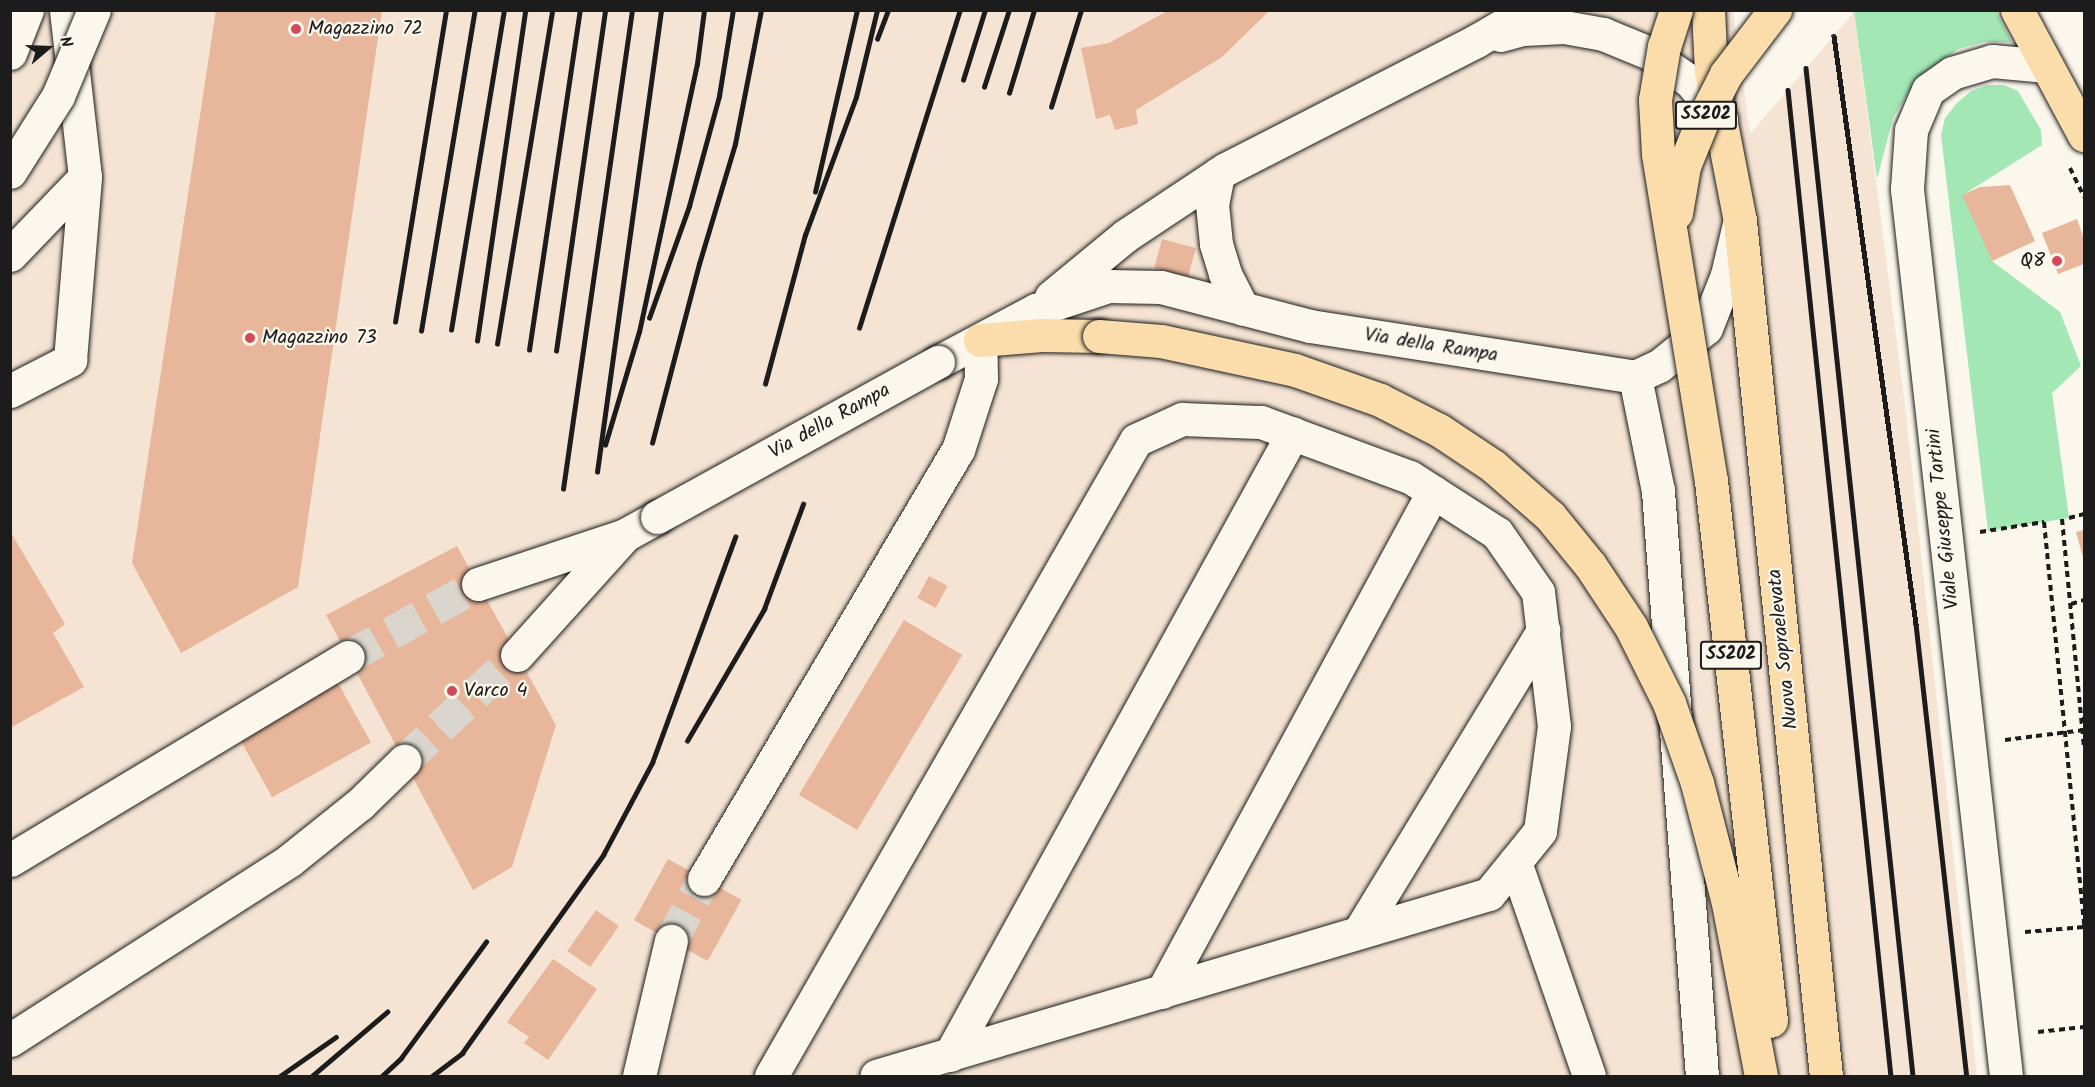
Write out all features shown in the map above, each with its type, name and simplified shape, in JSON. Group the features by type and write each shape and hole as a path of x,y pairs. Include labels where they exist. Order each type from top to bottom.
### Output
{"main road":[{"name":"SS202","path":"1676,10 1664,46 1655,100 1658,154 1711,481 1777,1077"},
{"name":"SS202","path":"1708,10 1711,72 1740,221"},
{"name":"SS202","path":"1672,235 1684,166 1703,119 1726,74 1775,10"},
{"path":"2017,10 2085,135"},
{"name":"Nuova Sopraelevata","path":"1740,221 1826,1077"},
{"path":"980,340 1042,335 1099,336 1161,341 1295,370 1380,400 1438,430 1493,466 1550,516 1590,566 1631,627 1669,702 1696,783 1728,903 1761,1077"}],"street":[{"path":"10,52 27,10"},
{"path":"10,391 70,360 85,177 66,10"},
{"path":"10,172 58,96 94,10"},
{"name":"Via della Rampa","path":"1036,310 1125,236 1218,174 1476,41 1529,10"},
{"name":"Via della Rampa","path":"1476,41 1523,29 1564,27 1603,33 1649,53 1691,82 1721,119"},
{"name":"Viale Giuseppe Tartini","path":"2006,1077 1907,189 1911,130 1928,90 1952,73 1992,61 2047,66"},
{"path":"1218,174 1212,204 1216,244 1225,274 1243,309"},
{"path":"10,255 85,177"},
{"path":"1702,1077 1659,491 1635,377 1659,366 1706,328 1727,275 1740,221"},
{"name":"Via della Rampa","path":"478,584 626,535 1036,310 1108,286 1161,287 1332,330 1635,377"},
{"path":"704,879 958,450 981,379 980,340"},
{"path":"771,1077 1136,440 1182,419 1261,422 1410,477 1497,533 1538,592 1554,726 1540,831 1489,894 876,1077"},
{"path":"950,1055 1293,433"},
{"path":"1161,992 1432,492"},
{"name":"Via della Rampa","path":"517,655 626,535"},
{"path":"1359,932 1543,630"},
{"path":"10,860 348,657"},
{"path":"10,1040 290,860 360,804 404,761"},
{"path":"1515,862 1589,1077"},
{"path":"639,1077 671,941"}],"path":[{"path":"2068,165 2085,197"},
{"path":"2069,518 2085,514"},
{"path":"2062,519 2085,747"},
{"path":"1988,531 2044,522 2085,926 2019,933"},
{"path":"2070,604 2085,600"},
{"path":"1998,741 2084,730"},
{"path":"2029,1033 2085,1027"}],"shaded area":[{"path":"10,11 1733,11 1750,134 1854,12 1906,413 1977,1076 11,1076"}],"green space":[{"path":"1854,11 1996,11 2012,42 1985,42 1958,49 1916,79 1893,118 1877,179"},
{"path":"1987,85 2004,85 2018,91 2041,130 2042,145 1963,195 1992,261 2060,312 2081,366 2052,393 2069,518 1988,531 1941,135 1945,118 1957,103 1971,91"}],"building":[{"name":"Magazzino 73","path":"216,10 382,10 298,587 181,653 132,563"},
{"path":"1169,10 1270,10 1222,57 1136,110 1138,124 1115,130 1110,115 1096,119 1081,48 1109,43"},
{"path":"2010,185 2035,241 1992,261 1962,195 1980,187"},
{"path":"2077,219 2084,239 2084,264 2058,274 2042,233"},
{"path":"1162,239 1196,248 1188,277 1154,268"},
{"path":"2084,530 2084,561 2076,532"},
{"path":"10,531 65,624 53,633 84,687 10,728"},
{"name":"Varco 4","path":"457,546 556,725 512,867 473,890 326,615"},
{"path":"929,576 948,586 936,608 917,598"},
{"path":"904,620 962,655 857,830 799,795"},
{"path":"338,683 371,742 272,797 239,738"},
{"path":"668,859 741,900 708,961 634,920"},
{"path":"596,910 619,926 590,967 567,951"},
{"path":"553,959 597,989 548,1060 524,1043 529,1037 507,1022"}],"tunnel":[{"path":"348,657 478,584"},
{"path":"404,761 517,655"},
{"path":"671,941 704,879"}],"railway":[{"path":"395,322 446,10"},
{"path":"421,331 475,10"},
{"path":"451,330 504,10"},
{"path":"477,341 525,10"},
{"path":"497,344 552,10"},
{"path":"529,350 580,10"},
{"path":"556,351 605,10"},
{"path":"563,489 632,10"},
{"path":"597,472 661,10"},
{"path":"605,445 639,332 697,64 704,10"},
{"path":"649,318 689,206 719,96 733,10"},
{"path":"652,443 699,264 735,144 761,10"},
{"path":"815,192 857,10"},
{"path":"765,384 805,235 856,97 877,10"},
{"path":"877,39 888,10"},
{"path":"859,328 960,10"},
{"path":"963,80 985,10"},
{"path":"984,87 1009,10"},
{"path":"1009,93 1034,10"},
{"path":"1051,107 1081,10"},
{"path":"1834,36 1916,624 1967,1076"},
{"path":"1806,68 1913,1076"},
{"path":"1788,90 1891,1076"},
{"path":"687,741 764,609 803,504"},
{"path":"432,1076 462,1053 603,855 652,763 735,537"},
{"path":"382,1076 401,1058 486,942"},
{"path":"312,1076 387,1012"},
{"path":"280,1076 336,1037"}],"place":[{"name":"Magazzino 72","path":"296,29"},
{"name":"Q8","path":"2057,261"},
{"name":"Magazzino 73","path":"250,338"},
{"name":"Varco 4","path":"452,691"}]}
